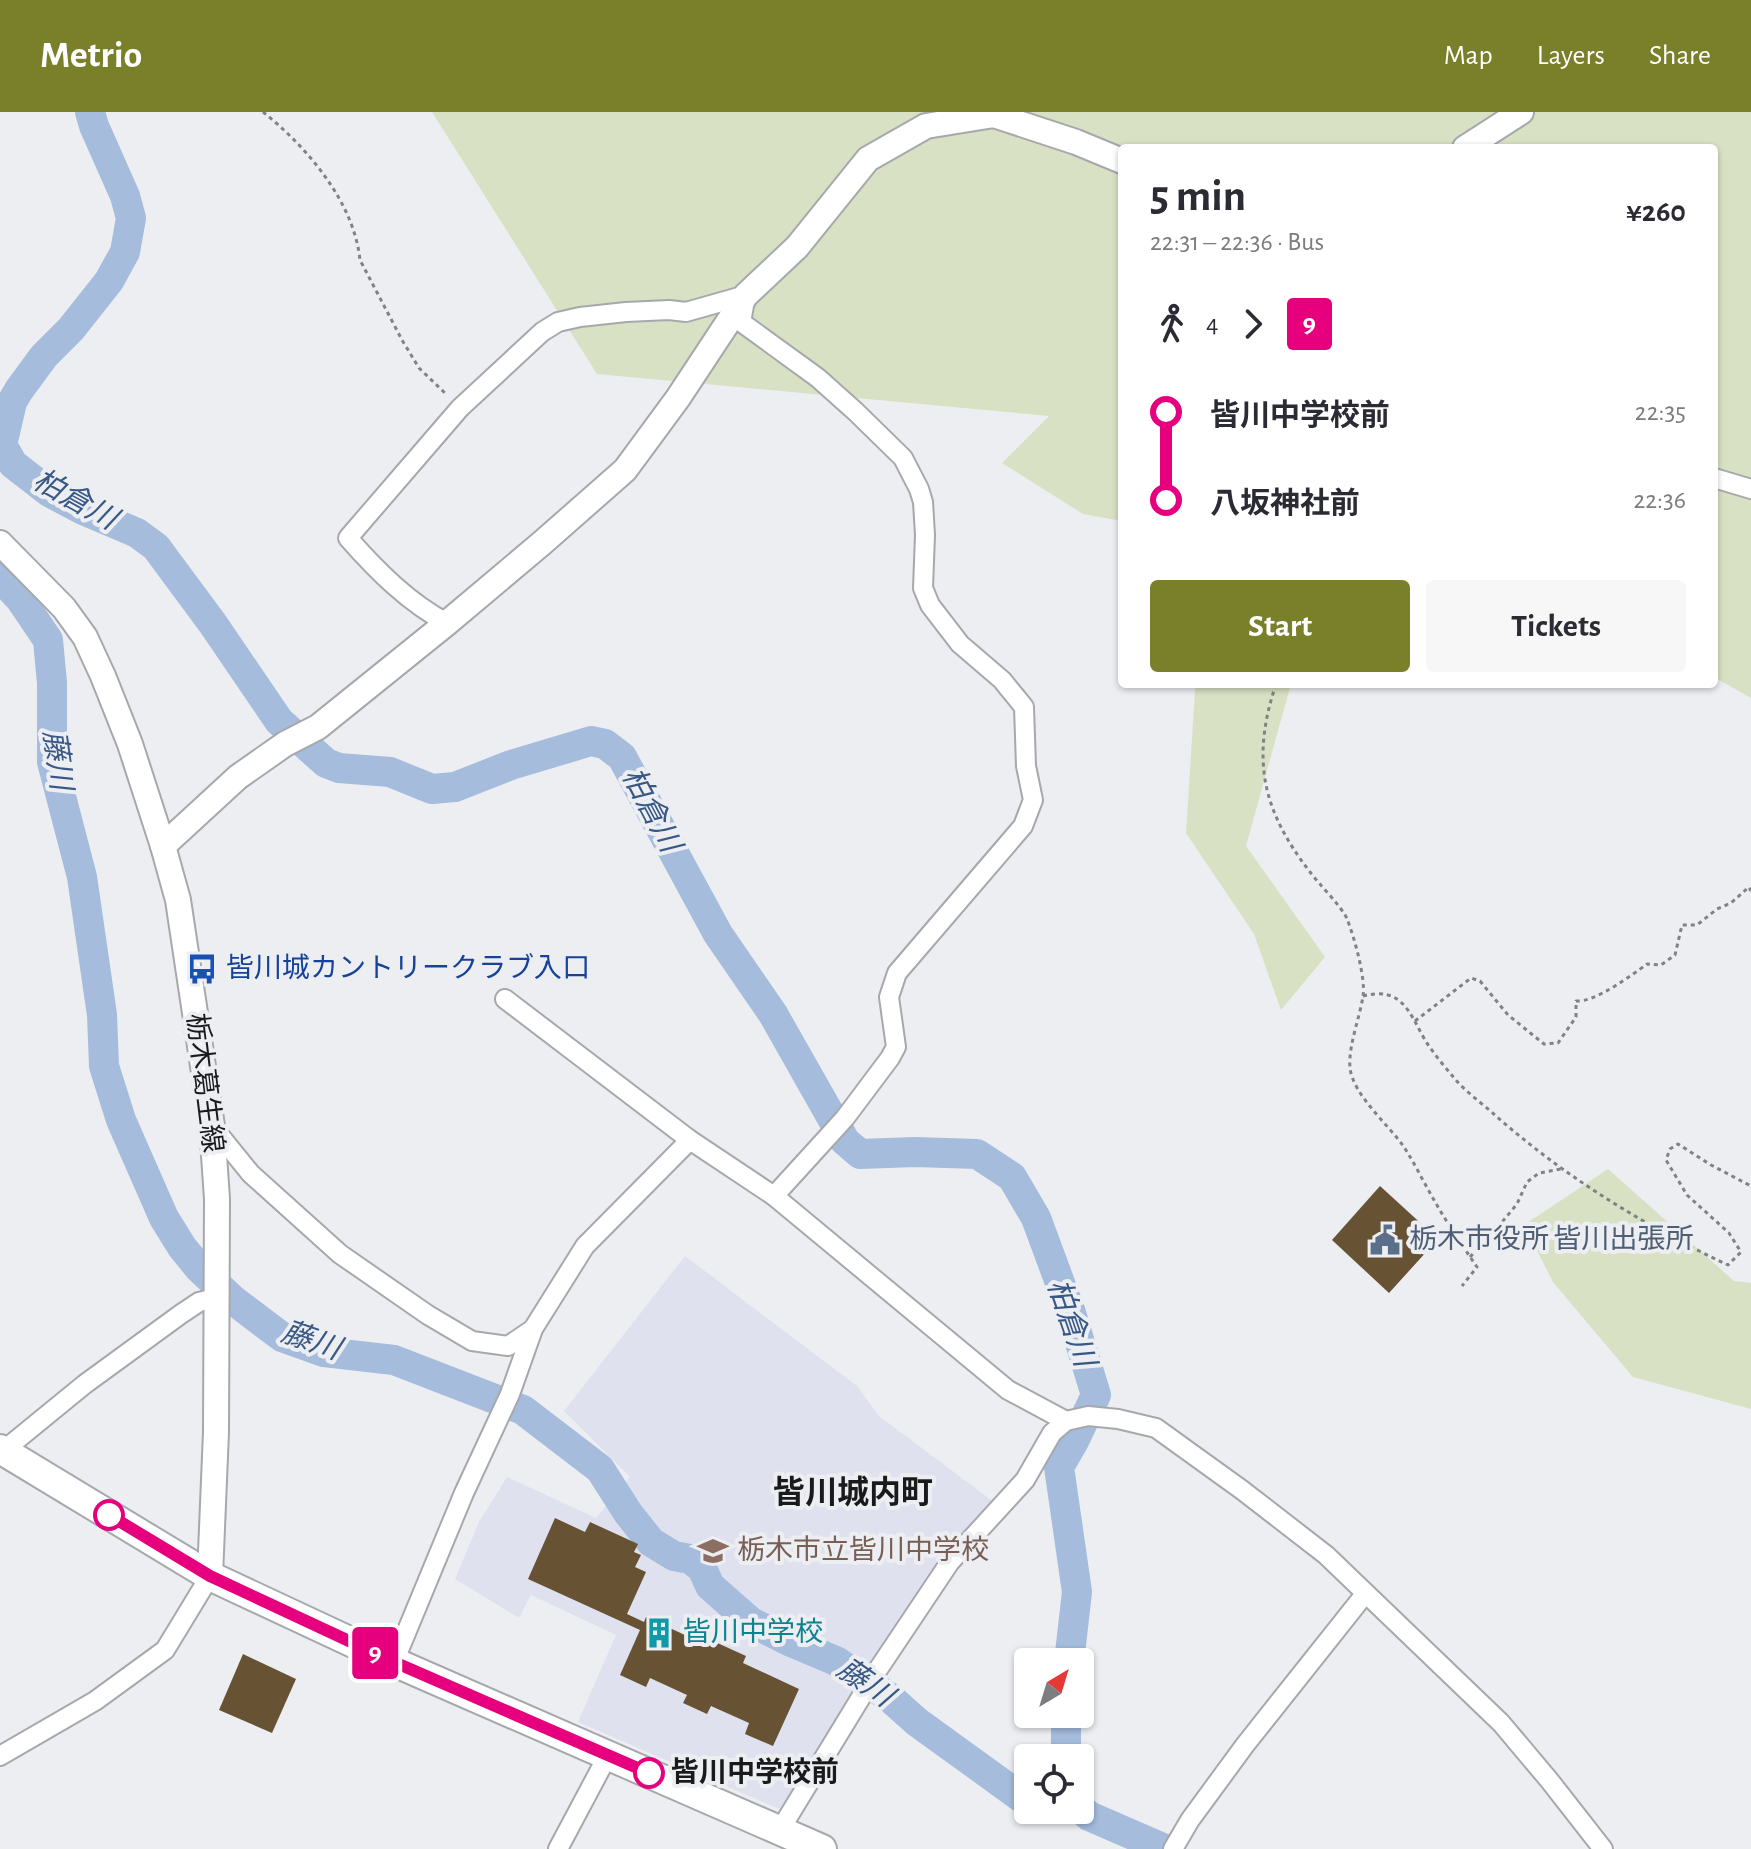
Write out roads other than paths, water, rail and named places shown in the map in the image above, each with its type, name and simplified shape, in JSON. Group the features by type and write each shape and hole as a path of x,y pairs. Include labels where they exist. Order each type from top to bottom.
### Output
{"main road":[{"path":"1,1450 210,1576 394,1662 822,1849"}],"street":[{"path":"1471,144 1521,112"},
{"path":"163,846 238,777 285,744 318,727 447,623 625,470 678,398 746,295 797,247 868,159 926,126 994,115 1118,159"},
{"path":"447,623 430,614 376,570 348,538 460,408 542,332 558,322 626,312 686,312 746,295"},
{"path":"746,295 741,322 818,378 903,458 923,502 923,588 930,605 960,644 1002,680 1024,707 1026,766 1033,800 1023,826 897,973 889,997 896,1047 890,1058 845,1118 774,1196"},
{"path":"1718,479 1751,489"},
{"name":"栃木葛生線","path":"0,543 64,608 85,637 130,744 178,900 212,1126 217,1199 216,1432 210,1576"},
{"path":"505,999 690,1140 774,1196 1008,1390 1066,1421"},
{"path":"212,1126 251,1174 340,1254 428,1315 472,1341 508,1346 533,1329"},
{"path":"394,1662 464,1493 506,1402 533,1329 585,1246 690,1140"},
{"path":"1,1450 181,1314 199,1302 217,1299"},
{"path":"780,1830 877,1671 950,1562 1025,1480 1052,1433 1066,1421 1088,1416 1156,1428 1326,1555 1501,1723 1603,1849"},
{"path":"0,1756 95,1701 165,1650 210,1576"},
{"path":"1173,1849 1190,1820 1245,1745 1365,1594"},
{"path":"558,1849 608,1755"}],"waterway":[{"name":"柏倉川","path":"90,112 131,218 125,252 109,281 71,329 44,356 12,402 2,445 13,464 49,492 137,533 156,547 279,721 326,763 339,768 390,772 432,789 455,787 511,765 591,741 605,744 622,757 718,934 773,1014 845,1141 860,1154 977,1154 1012,1177 1036,1218 1070,1310 1096,1395 1059,1467 1077,1592 1071,1648"},
{"name":"藤川","path":"0,577 21,600 48,640 52,683 52,762 82,877 102,1015 104,1066 121,1120 164,1218 199,1268 233,1300 282,1337 324,1352 394,1360 523,1410 600,1469 651,1542 674,1556 690,1559 702,1568 710,1586 751,1622 836,1661 889,1697 917,1722 1014,1792"},
{"name":"柏倉川","path":"1066,1728 1066,1744"},
{"name":"藤川","path":"1094,1818 1165,1849"}],"place":[{"name":"皆川城カントリークラブ入口","path":"202,969"},
{"name":"栃木市役所 皆川出張所","path":"1385,1240"},
{"name":"栃木市立皆川中学校","path":"713,1551"},
{"name":"皆川中学校","path":"659,1633"},
{"name":"皆川中学校前","path":"649,1773"}],"district":[{"name":"皆川城内町","path":"853,1493"}]}
